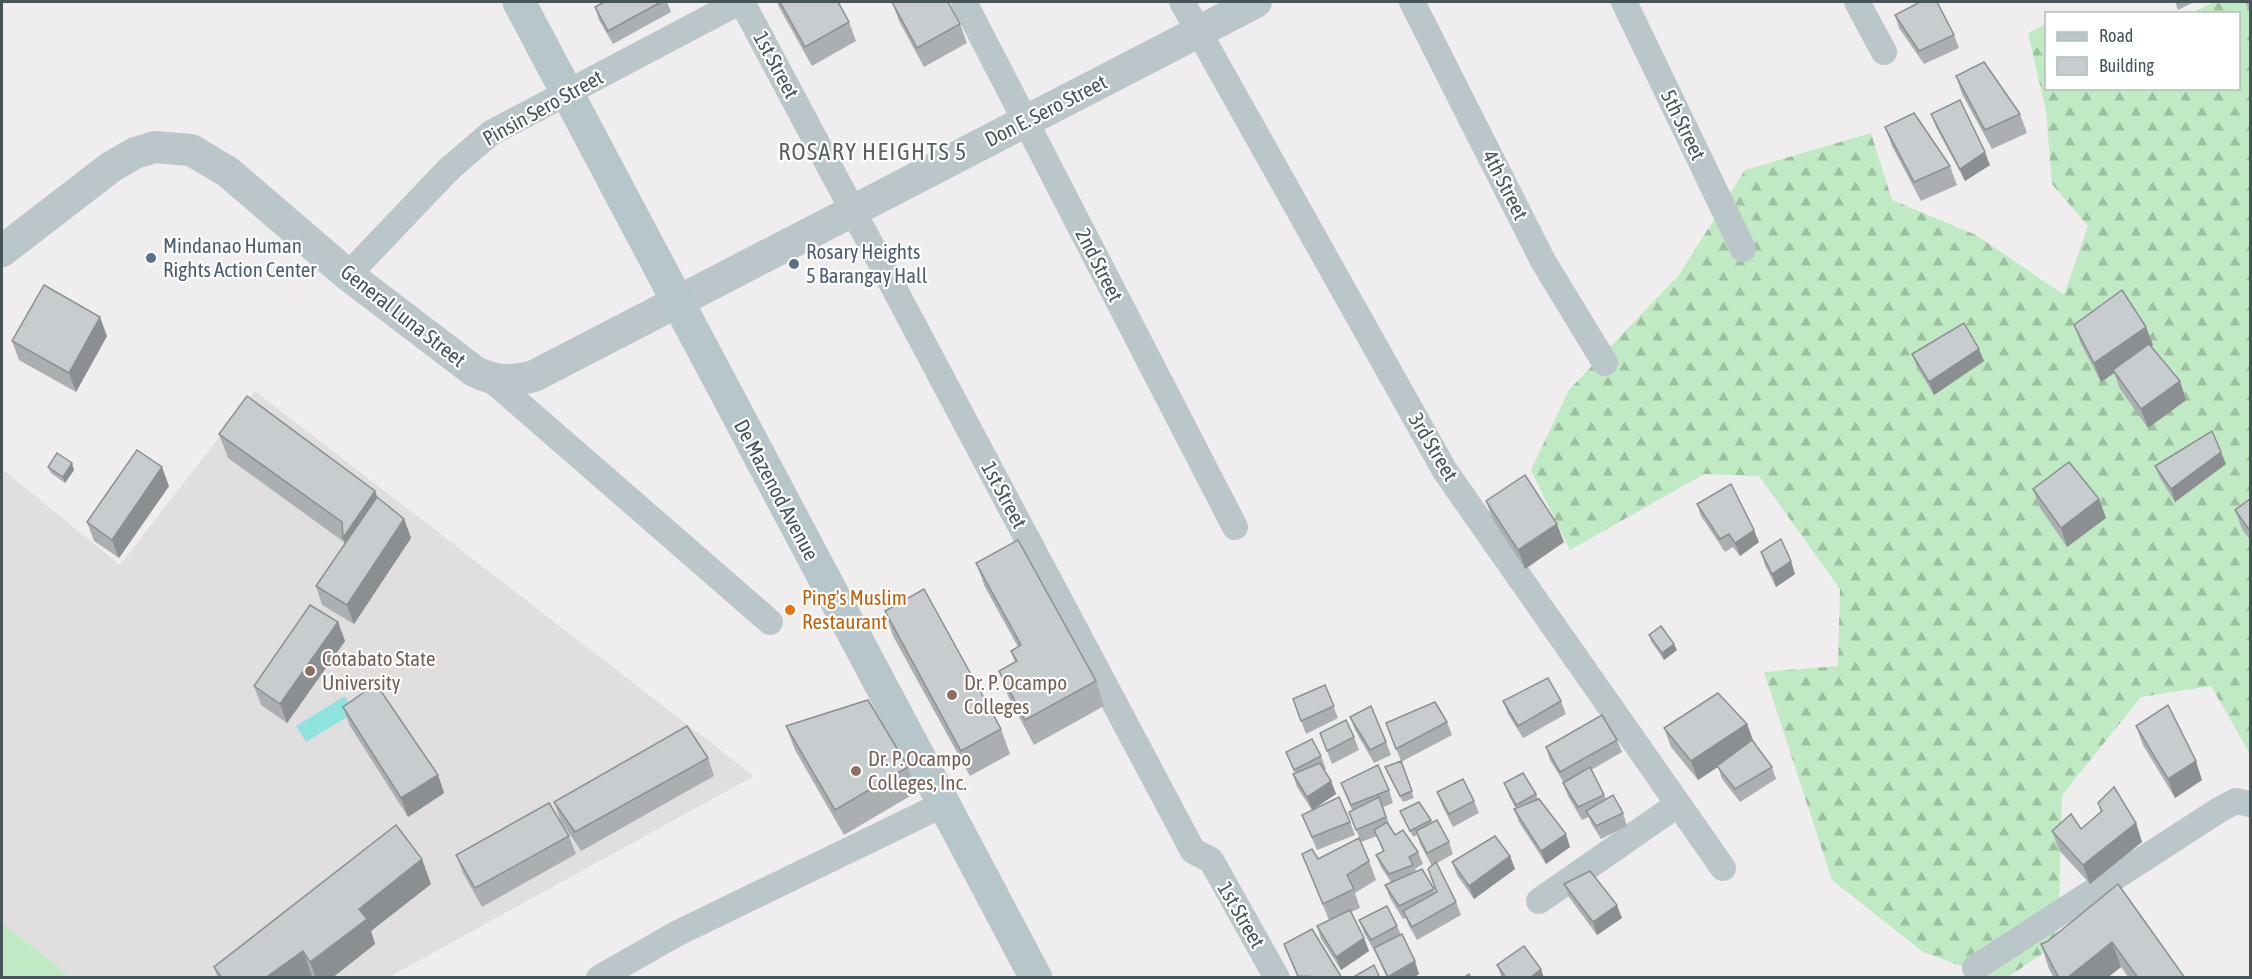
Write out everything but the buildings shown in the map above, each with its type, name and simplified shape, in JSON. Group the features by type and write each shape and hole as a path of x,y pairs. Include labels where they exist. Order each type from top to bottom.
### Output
{"main road":[{"name":"De Mazenod Avenue","path":"519,2 1036,978"}],"street":[{"name":"Pinsin Sero Street","path":"348,275 449,169 491,133 740,2"},
{"name":"1st Street","path":"740,2 1193,851 1210,860 1277,978"},
{"name":"2nd Street","path":"964,2 1235,527"},
{"name":"3rd Street","path":"1182,2 1445,471 1723,868"},
{"name":"Don E. Sero Street","path":"677,302 1256,2"},
{"name":"4th Street","path":"1412,2 1543,261 1605,363"},
{"name":"5th Street","path":"1624,2 1743,249"},
{"path":"1857,2 1884,52"},
{"name":"General Luna Street","path":"2,251 111,167 135,153 155,147 191,150 228,172 348,275 474,371 492,380"},
{"path":"492,380 511,382 534,376 677,302"},
{"path":"492,380 770,622"},
{"path":"1975,969 2219,810 2236,801 2250,804"},
{"path":"598,978 676,934 944,804"},
{"path":"1539,901 1677,805"}],"shaded area":[{"name":"Cotabato State University","path":"255,391 754,776 389,977 2,977 2,469 120,565"}],"green space":[{"path":"2215,2 2250,2 2250,754 2211,686 2141,697 2062,795 2058,943 2008,977 1992,977 1923,952 1832,880 1764,672 1838,666 1840,589 1759,476 1704,474 1570,550 1531,470 1569,390 1679,275 1745,170 1871,133 1892,200 1976,235 2064,295 2088,226 2052,184 2046,111 2028,33 2045,24 2045,90 2240,90 2240,12 2193,12"},
{"path":"2,923 70,977 2,977"}],"water":[{"path":"345,696 355,712 306,742 296,726"}],"place":[{"name":"Mindanao Human Rights Action Center","path":"151,258"},
{"name":"Rosary Heights 5 Barangay Hall","path":"794,264"},
{"name":"Ping's Muslim Restaurant","path":"790,610"},
{"name":"Cotabato State University","path":"310,671"},
{"name":"Dr. P. Ocampo Colleges","path":"952,695"},
{"name":"Dr. P. Ocampo Colleges, Inc.","path":"856,771"}],"district":[{"name":"ROSARY HEIGHTS 5","path":"873,152"}]}
